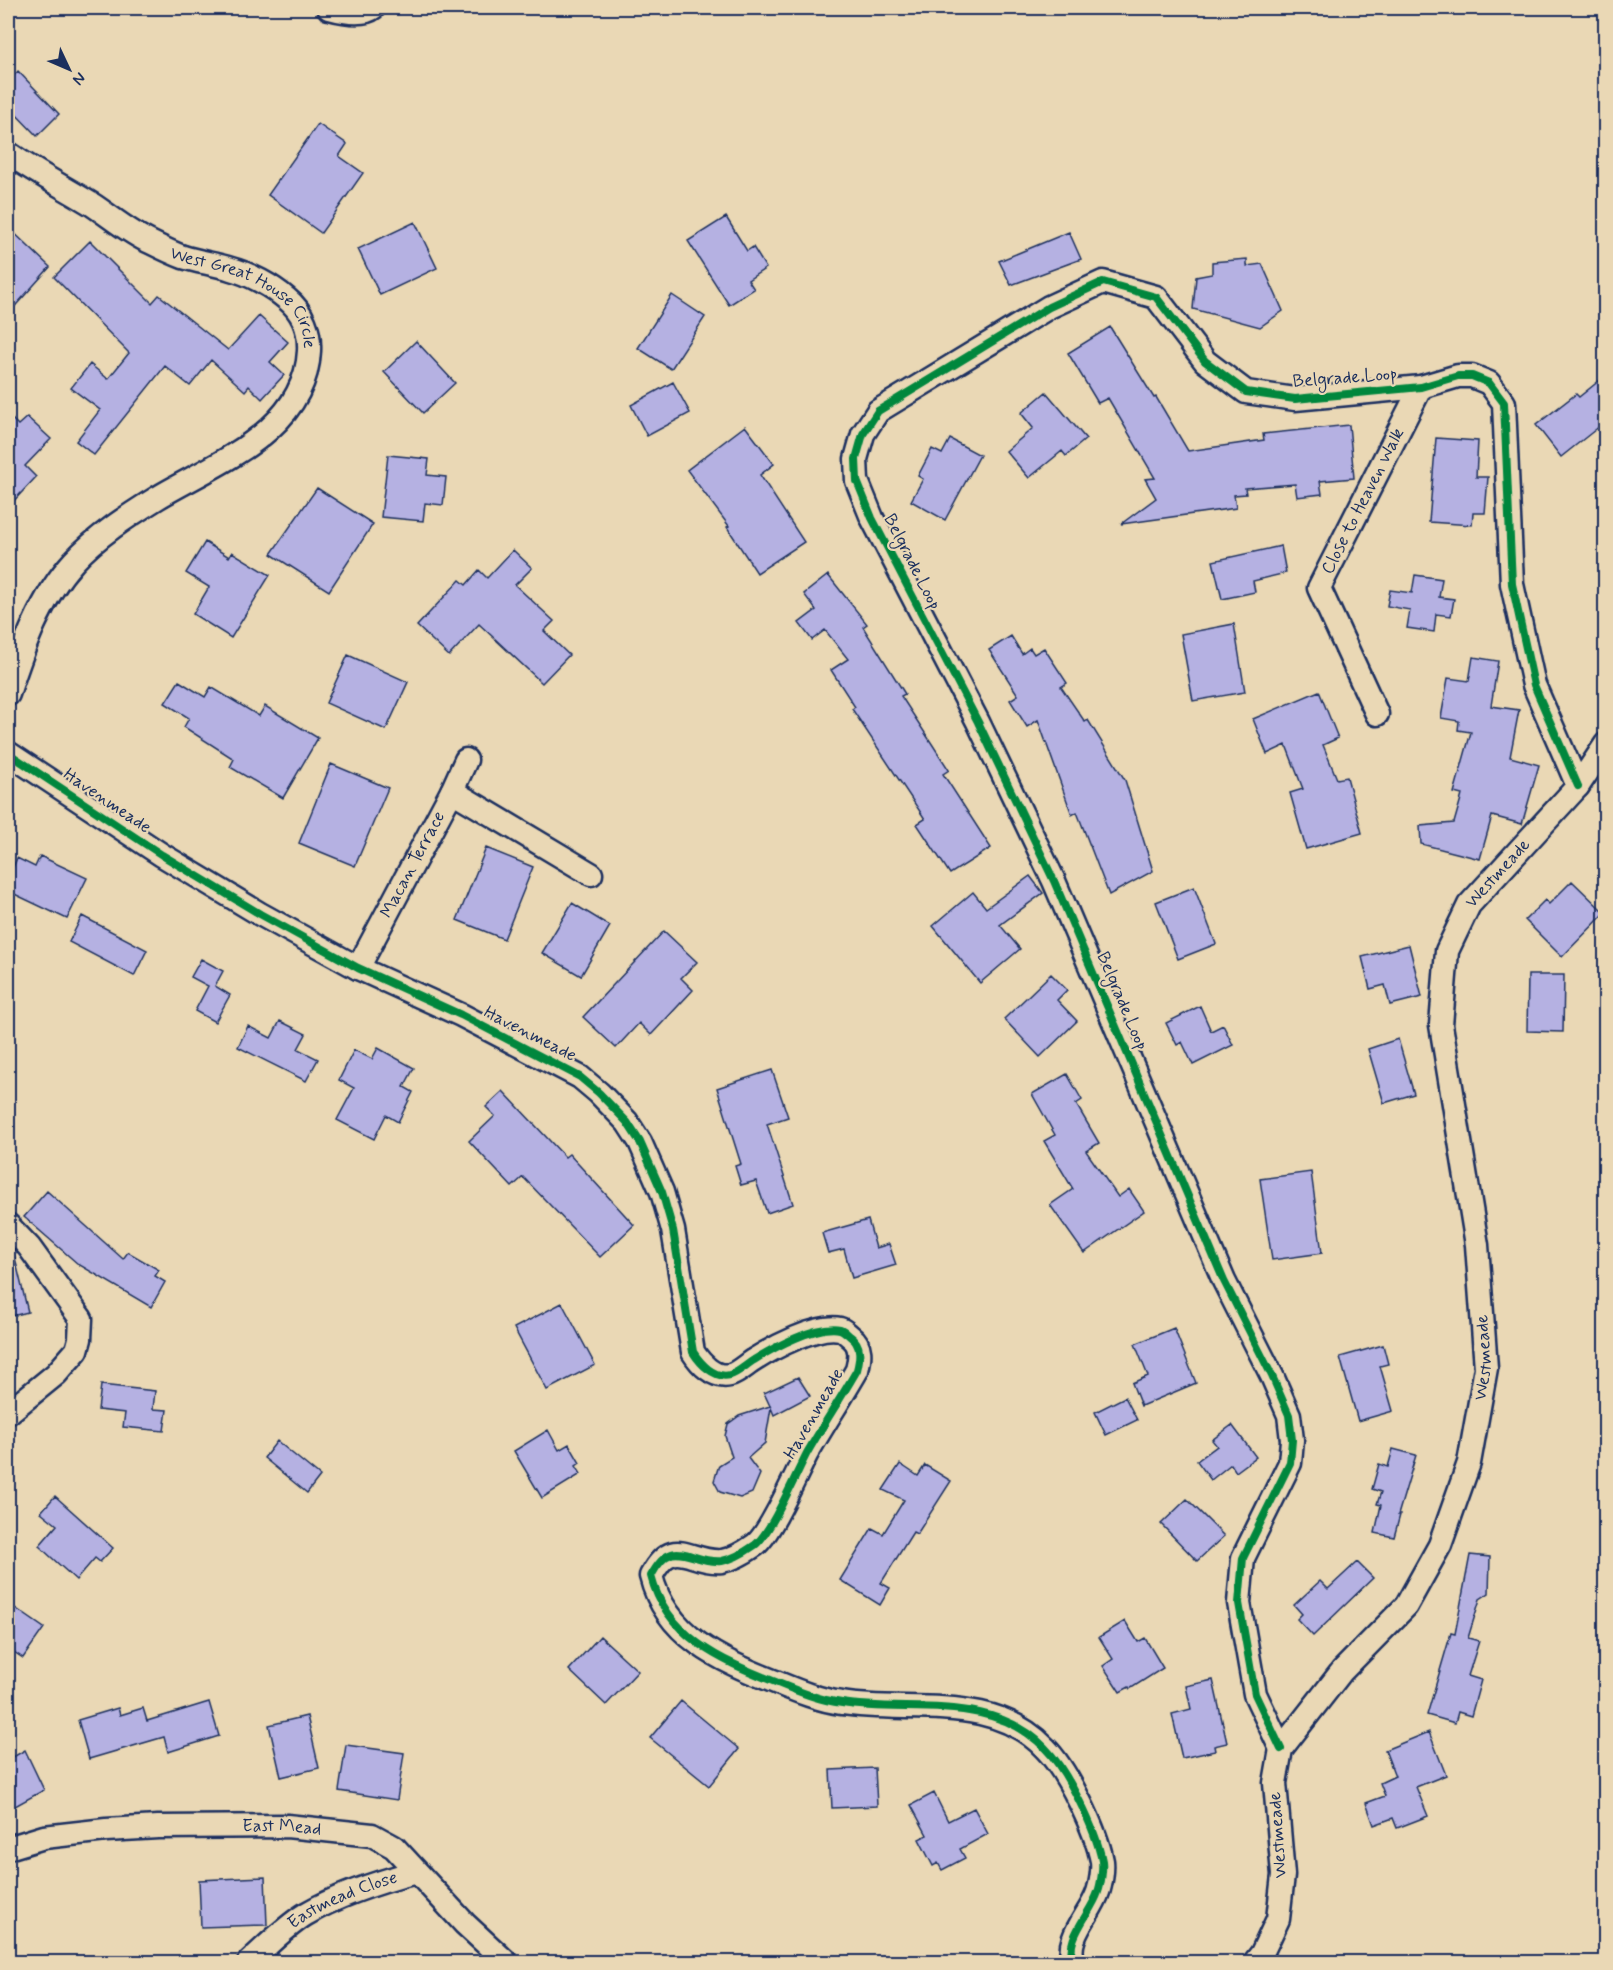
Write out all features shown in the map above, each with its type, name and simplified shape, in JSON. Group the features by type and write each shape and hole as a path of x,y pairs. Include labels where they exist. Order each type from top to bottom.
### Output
{"street":[{"path":"329,8 340,11 369,11 373,8"},
{"name":"West Great House Circle","path":"8,153 147,241 182,256 233,269 285,297 297,307 304,322 309,347 308,360 300,387 291,404 268,430 208,471 158,497 116,525 74,561 54,588 39,614 18,662 8,694"},
{"name":"Belgrade Loop","path":"1281,1749 1255,1694 1239,1603 1243,1558 1290,1463 1292,1440 1288,1414 1224,1281 1054,881 978,722 872,518 857,481 856,459 863,434 879,411 1049,307 1103,282 1156,297 1205,361 1246,392 1295,399 1421,387 1458,376 1472,376 1489,383 1504,403 1512,584 1519,623 1534,685 1578,786"},
{"name":"Close to Heaven Walk","path":"1377,714 1319,588 1421,387"},
{"name":"Westmeade","path":"1255,1962 1262,1953 1278,1918 1283,1875 1275,1783 1281,1749 1342,1671 1406,1606 1440,1545 1469,1463 1486,1368 1476,1245 1441,1025 1447,951 1469,905 1578,786 1605,744"},
{"name":"Havenmeade","path":"8,753 162,855 260,914 358,968 461,1015 580,1077 599,1093 627,1122 640,1143 662,1192 673,1230 693,1352 702,1365 717,1373 730,1375 799,1336 830,1328 842,1329 856,1341 860,1357 856,1370 758,1543 740,1555 722,1561 684,1553 670,1553 659,1561 651,1576 655,1592 668,1615 683,1631 714,1654 738,1667 816,1698 843,1704 978,1711 1003,1718 1024,1730 1045,1748 1064,1772 1094,1834 1102,1863 1099,1891 1073,1941 1071,1950 1074,1962"},
{"name":"Macan Terrace","path":"358,968 452,791 466,760"},
{"path":"452,791 591,874"},
{"path":"8,1225 29,1247 81,1319 77,1350 56,1374 8,1413"},
{"name":"East Mead","path":"8,1848 44,1837 158,1827 287,1826 372,1835 394,1847 465,1924 506,1962"},
{"name":"Eastmead Close","path":"249,1962 306,1914 357,1891 416,1872"}],"building":[{"path":"18,71 59,114 37,136 8,106 8,82"},
{"path":"318,124 347,144 339,156 363,173 321,233 268,195"},
{"path":"726,217 747,251 753,247 766,268 748,280 754,289 729,305 688,241"},
{"path":"415,222 437,268 380,295 358,249"},
{"path":"8,227 50,267 8,314"},
{"path":"1069,232 1081,259 1011,285 999,261"},
{"path":"90,241 152,303 159,295 228,350 259,316 288,342 270,362 284,375 262,399 249,386 245,391 211,360 190,386 165,366 94,455 76,441 100,410 71,388 90,364 108,379 129,353 54,277"},
{"path":"1247,259 1247,266 1262,264 1283,311 1260,327 1193,309 1196,277 1212,274 1212,262"},
{"path":"672,295 705,317 671,369 638,348"},
{"path":"1110,327 1188,451 1264,440 1263,434 1349,425 1354,478 1320,481 1322,494 1297,497 1295,484 1245,488 1246,494 1234,495 1236,508 1121,524 1156,498 1145,479 1155,478 1108,398 1098,403 1068,353"},
{"path":"416,341 455,383 423,413 384,372"},
{"path":"1605,376 1605,422 1561,457 1536,425 1576,394 1579,397"},
{"path":"673,382 690,413 647,436 631,405"},
{"path":"1046,392 1086,439 1066,456 1062,451 1029,478 1006,451 1033,428 1021,413"},
{"path":"8,415 18,425 27,417 51,439 25,466 36,477 8,507"},
{"path":"745,426 774,464 760,475 804,542 757,573 727,527 729,526 687,470"},
{"path":"1436,438 1478,441 1476,477 1488,477 1485,513 1473,513 1472,525 1429,522"},
{"path":"950,439 980,455 945,520 911,501 923,479 918,476 932,449 942,454"},
{"path":"388,455 429,459 427,475 446,477 443,505 425,503 423,521 381,517"},
{"path":"317,488 373,524 329,591 271,554"},
{"path":"205,542 229,557 232,552 270,575 231,638 193,614 209,587 186,573"},
{"path":"1281,546 1286,573 1253,581 1255,592 1222,599 1213,561"},
{"path":"513,550 532,568 515,585 554,621 544,631 569,655 542,683 479,624 449,656 417,626 460,580 466,585 479,570 487,578"},
{"path":"828,575 867,624 863,627 905,694 901,696 949,770 943,774 991,848 950,874 917,824 925,819 852,709 855,707 831,670 848,659 825,630 812,640 799,623 816,610 804,594"},
{"path":"1415,575 1442,579 1439,597 1454,599 1451,616 1436,614 1434,632 1407,628 1410,610 1387,606 1390,590 1412,593"},
{"path":"1234,624 1245,692 1193,701 1181,634"},
{"path":"1011,636 1022,654 1030,648 1034,654 1044,648 1067,683 1061,687 1085,722 1088,720 1125,780 1153,871 1109,895 1077,812 1072,815 1038,720 1027,727 1010,700 1018,695 989,650"},
{"path":"348,655 408,682 386,730 326,703"},
{"path":"1473,657 1498,661 1491,706 1519,710 1510,757 1539,765 1522,824 1492,816 1480,859 1421,844 1420,826 1454,823 1462,795 1454,793 1471,732 1458,730 1459,721 1441,718 1448,678 1469,681"},
{"path":"179,681 205,697 211,687 259,716 265,706 318,738 283,798 230,767 234,759 184,727 189,718 165,703"},
{"path":"1319,691 1338,738 1323,745 1337,779 1347,777 1362,833 1306,849 1290,793 1303,789 1286,745 1267,754 1253,719"},
{"path":"331,764 388,788 355,866 299,843"},
{"path":"486,848 533,867 504,939 457,920"},
{"path":"40,856 87,878 67,919 8,891 8,879 17,858 35,867"},
{"path":"1030,876 1043,893 1000,925 1020,949 980,983 933,926 973,892 986,908"},
{"path":"1572,881 1605,913 1562,957 1525,920 1545,900 1549,904"},
{"path":"1194,887 1216,944 1178,959 1156,902"},
{"path":"572,903 610,926 581,976 542,953"},
{"path":"82,916 147,950 134,976 69,942"},
{"path":"664,931 697,962 681,978 693,990 651,1035 639,1023 616,1048 583,1017"},
{"path":"1409,945 1422,997 1390,1005 1385,985 1370,989 1362,957"},
{"path":"201,959 223,971 215,986 230,995 215,1022 195,1011 208,986 191,977"},
{"path":"1051,974 1067,990 1057,1000 1077,1021 1040,1057 1004,1019"},
{"path":"1528,975 1564,975 1563,1032 1527,1031"},
{"path":"1200,1006 1211,1031 1223,1025 1233,1045 1193,1065 1182,1042 1177,1045 1166,1023"},
{"path":"280,1021 306,1034 298,1049 318,1059 306,1081 238,1047 248,1026 271,1038"},
{"path":"1398,1039 1414,1094 1384,1103 1368,1049"},
{"path":"378,1048 414,1068 404,1087 413,1092 398,1122 386,1115 374,1139 337,1120 354,1088 339,1080 354,1050 372,1059"},
{"path":"772,1070 788,1117 767,1124 793,1204 767,1213 756,1181 741,1185 735,1166 741,1164 717,1088"},
{"path":"1067,1074 1082,1100 1076,1104 1099,1143 1086,1151 1118,1197 1129,1189 1144,1211 1084,1253 1050,1205 1073,1189 1044,1141 1055,1135 1032,1094"},
{"path":"503,1091 565,1157 569,1154 634,1225 600,1257 523,1177 512,1187 469,1141 495,1116 486,1107"},
{"path":"1311,1172 1322,1253 1272,1260 1260,1179"},
{"path":"47,1191 123,1259 128,1252 159,1270 155,1276 165,1282 151,1307 78,1264 24,1217"},
{"path":"868,1220 876,1248 889,1244 896,1265 852,1278 844,1249 828,1253 822,1233"},
{"path":"14,1254 28,1312 8,1317 8,1255"},
{"path":"562,1303 595,1365 547,1390 514,1328"},
{"path":"1174,1328 1196,1383 1141,1406 1132,1383 1148,1376 1135,1344"},
{"path":"1383,1345 1388,1364 1380,1366 1393,1411 1358,1421 1340,1357"},
{"path":"798,1377 810,1396 774,1415 771,1408 765,1443 748,1458 760,1474 752,1493 740,1498 720,1492 714,1481 719,1465 732,1457 725,1436 728,1424 739,1416 770,1406 764,1393"},
{"path":"101,1385 155,1391 153,1409 167,1410 164,1431 123,1427 125,1413 98,1410"},
{"path":"1125,1397 1137,1420 1106,1435 1095,1412"},
{"path":"1232,1425 1256,1457 1236,1472 1231,1464 1211,1480 1197,1461 1217,1446 1212,1440"},
{"path":"548,1430 559,1450 569,1444 580,1463 576,1466 581,1474 542,1498 514,1451"},
{"path":"277,1441 320,1476 307,1493 264,1458"},
{"path":"1393,1449 1416,1455 1398,1515 1400,1515 1394,1537 1375,1533 1381,1505 1377,1504 1381,1492 1372,1489 1379,1464 1388,1467"},
{"path":"900,1464 918,1476 925,1465 951,1481 917,1534 913,1532 881,1583 890,1588 880,1605 840,1580 872,1528 883,1534 904,1500 883,1490"},
{"path":"55,1496 113,1548 100,1562 95,1558 76,1580 39,1546 57,1525 41,1512"},
{"path":"1187,1499 1224,1536 1197,1561 1161,1524"},
{"path":"1470,1555 1490,1557 1489,1593 1480,1599 1468,1638 1479,1641 1468,1676 1481,1680 1471,1716 1458,1712 1455,1723 1427,1715 1451,1633 1455,1634"},
{"path":"1357,1562 1373,1578 1313,1636 1297,1619 1302,1614 1294,1605 1320,1581 1328,1589"},
{"path":"8,1603 44,1628 23,1658 8,1648"},
{"path":"1125,1621 1138,1642 1145,1638 1163,1668 1130,1689 1129,1687 1120,1692 1103,1666 1113,1659 1099,1637"},
{"path":"600,1636 638,1671 606,1705 569,1670"},
{"path":"1213,1680 1227,1743 1214,1746 1215,1751 1182,1758 1172,1714 1191,1709 1186,1686"},
{"path":"681,1701 739,1749 709,1786 650,1738"},
{"path":"209,1702 219,1736 168,1752 164,1737 89,1759 78,1720 118,1708 120,1715 143,1708 147,1721"},
{"path":"307,1716 319,1768 281,1777 269,1725"},
{"path":"1429,1732 1446,1775 1416,1787 1428,1816 1397,1828 1393,1818 1374,1825 1366,1803 1385,1796 1380,1783 1395,1776 1385,1750"},
{"path":"346,1745 404,1753 397,1800 339,1791"},
{"path":"25,1750 44,1790 8,1810 8,1760"},
{"path":"875,1768 877,1806 832,1808 830,1770"},
{"path":"934,1793 948,1821 974,1808 988,1834 960,1849 965,1858 942,1870 938,1863 933,1866 919,1839 927,1835 911,1805"},
{"path":"265,1877 267,1925 201,1927 199,1880"}],"cycle path":[{"path":"1281,1749 1255,1694 1239,1603 1243,1558 1290,1463 1292,1440 1289,1415 1224,1281 1054,881 978,722 872,518 857,481 856,459 863,434 878,411 1049,307 1103,282 1156,297 1205,361 1246,392 1295,399 1421,387 1458,376 1472,376 1489,383 1504,403 1512,584 1534,685 1578,786"},
{"path":"8,753 162,855 260,914 358,968 461,1015 580,1077 599,1093 627,1122 640,1142 662,1192 673,1230 693,1352 708,1369 718,1375 733,1374 783,1344 808,1333 830,1328 840,1329 855,1340 859,1352 857,1370 807,1453 768,1529 755,1545 731,1559 710,1561 675,1553 667,1556 659,1563 651,1576 658,1597 682,1630 698,1643 753,1673 833,1702 975,1712 1000,1719 1024,1730 1045,1748 1054,1758 1080,1801 1094,1833 1102,1861 1102,1877 1098,1892 1072,1944 1074,1962"}]}
